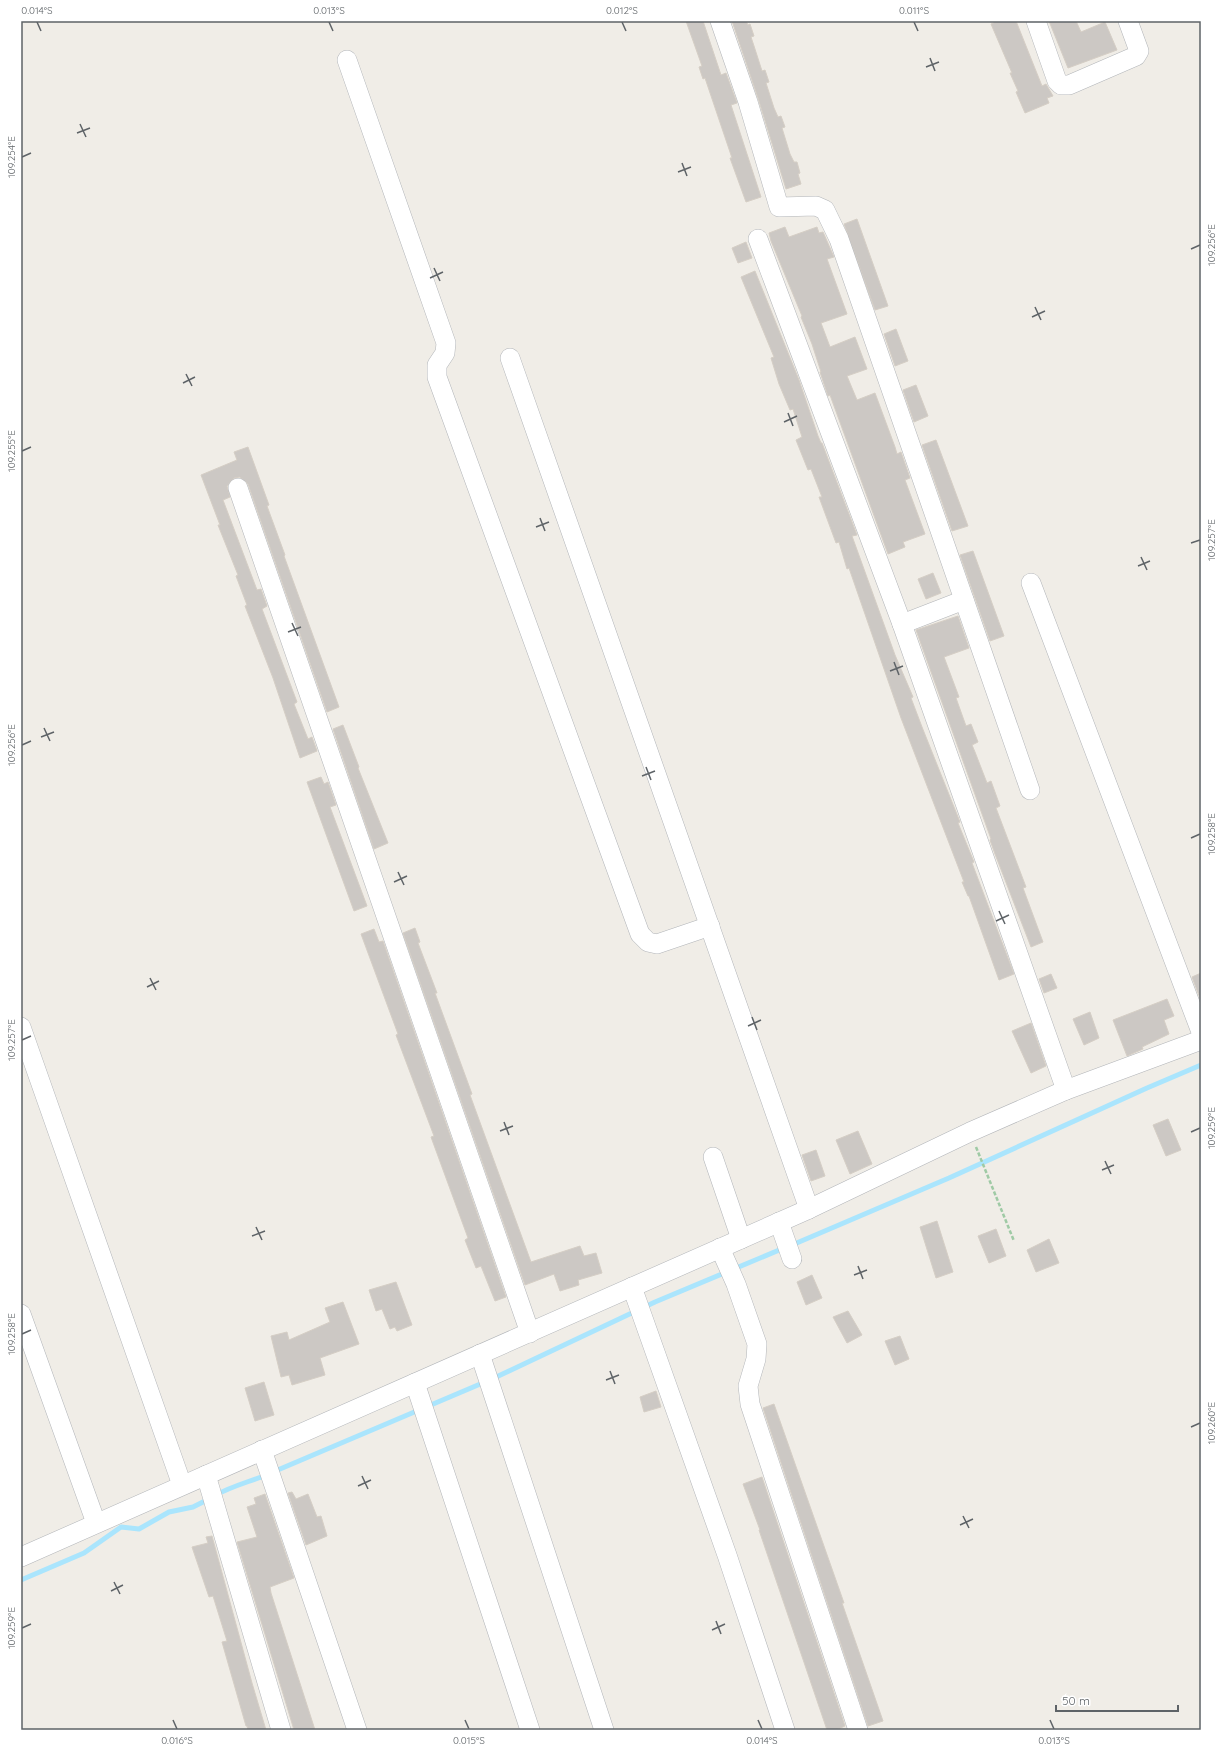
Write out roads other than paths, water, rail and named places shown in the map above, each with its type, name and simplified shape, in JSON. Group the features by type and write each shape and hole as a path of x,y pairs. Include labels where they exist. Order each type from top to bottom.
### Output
{"street":[{"path":"720,21 748,102 779,207 816,206 825,210 839,239 1030,790"},
{"path":"1036,21 1057,81 1061,85 1069,85 1136,56 1139,51 1128,21"},
{"path":"347,60 446,343 445,353 437,365 437,377 640,934 648,942 657,944 710,926"},
{"path":"758,239 902,624 1066,1090"},
{"path":"510,358 808,1209"},
{"path":"238,488 530,1332"},
{"path":"1031,582 1201,1032"},
{"path":"902,624 964,600"},
{"path":"21,1027 182,1485"},
{"path":"21,1557 182,1485 207,1478 483,1362 530,1332 634,1294 722,1254 741,1239 781,1229 808,1209 970,1132 1066,1090 1201,1040"},
{"path":"713,1157 741,1239"},
{"path":"781,1229 792,1258"},
{"path":"722,1254 736,1284 757,1344 756,1355 748,1386 750,1404 858,1730"},
{"path":"634,1294 727,1555 785,1730"},
{"path":"21,1314 96,1524"},
{"path":"483,1362 604,1730"},
{"path":"417,1390 530,1730"},
{"path":"264,1454 357,1730"},
{"path":"207,1478 281,1730"}],"waterway":[{"path":"792,1245 949,1178 1201,1065"},
{"path":"492,1379 655,1302 784,1248"},
{"path":"273,1472 485,1382"},
{"path":"216,1495 266,1475"},
{"path":"21,1580 84,1553 121,1527 139,1529 169,1512 193,1507 209,1499"}]}
